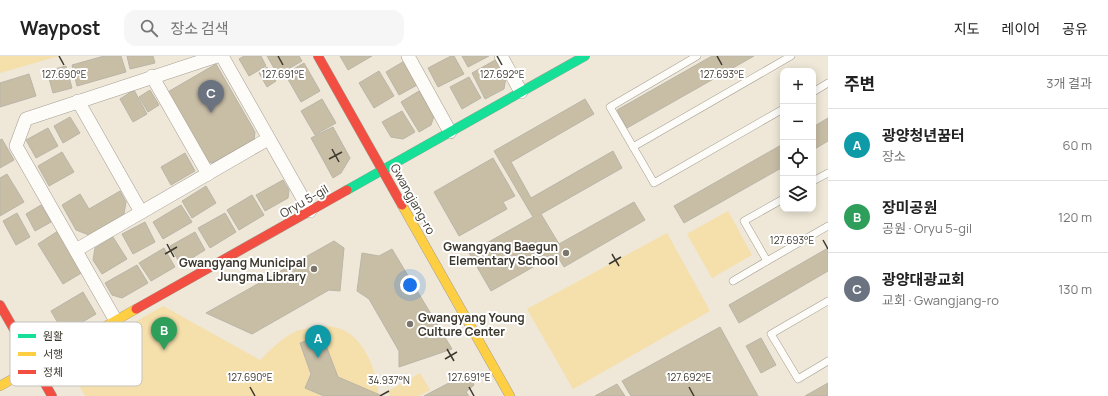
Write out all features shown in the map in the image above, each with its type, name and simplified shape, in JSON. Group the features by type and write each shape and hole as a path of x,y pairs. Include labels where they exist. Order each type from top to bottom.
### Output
{"street":[{"path":"116,321 16,146 26,119 152,76 217,56"},
{"path":"222,56 310,211"},
{"name":"Gwangjang-ro","path":"318,56 510,396"},
{"path":"408,56 450,132"},
{"path":"501,56 521,92"},
{"name":"Oryu 5-gil","path":"116,321 585,56"},
{"path":"152,76 208,174"},
{"path":"78,101 141,212"},
{"path":"76,250 268,139"},
{"path":"0,305 10,323"},
{"name":"Oryu 5-gil","path":"0,386 10,381"},
{"path":"46,386 52,396"}],"lane":[{"path":"697,56 610,107 654,183 780,111"},
{"path":"633,147 791,56"},
{"path":"816,90 828,83"},
{"path":"816,179 828,173"},
{"path":"767,262 744,221 780,201"},
{"path":"733,281 828,226"},
{"path":"828,301 771,334 798,379 828,361"}],"shaded area":[{"path":"0,56 59,56 0,73"},
{"path":"728,211 752,255 712,278 687,234"},
{"path":"667,233 710,311 573,389 527,309"},
{"path":"163,306 260,360 279,342 297,331 326,326 339,328 351,334 367,355 373,368 379,396 85,396 79,386 142,386 142,322 135,322"},
{"path":"420,373 430,390 419,396 390,396 388,391"}],"building":[{"path":"104,56 121,56 126,72 77,86 72,65"},
{"path":"127,56 153,56 155,63 130,69"},
{"path":"244,56 261,56 266,66 249,76 239,59"},
{"path":"267,56 299,56 302,61 278,75"},
{"path":"340,56 372,56 348,70"},
{"path":"451,56 454,56 464,74 438,87 428,68"},
{"path":"462,56 489,56 468,67"},
{"path":"712,56 754,56 627,128 617,110"},
{"path":"497,59 506,77 504,89 485,99 472,73"},
{"path":"406,60 419,84 399,95 386,72"},
{"path":"304,63 320,91 301,102 285,74"},
{"path":"216,64 255,132 254,141 212,163 204,160 166,93"},
{"path":"66,66 72,88 53,93 47,71"},
{"path":"267,67 276,81 267,87 259,73"},
{"path":"379,71 394,96 374,108 359,83"},
{"path":"29,74 36,96 0,107 0,83"},
{"path":"469,77 481,98 462,109 450,87"},
{"path":"134,90 147,114 133,122 120,99"},
{"path":"150,90 159,105 148,112 139,97"},
{"path":"419,91 434,116 431,125 419,132 401,102"},
{"path":"322,99 336,123 315,135 301,111"},
{"path":"585,99 594,114 511,162 531,198 613,151 622,168 541,214 559,244 634,202 645,220 564,267 556,254 491,291 469,253 533,217 494,151"},
{"path":"402,111 415,132 403,139 391,137 382,122"},
{"path":"70,117 80,133 63,143 54,126"},
{"path":"828,118 828,141 816,148 816,140 816,125"},
{"path":"333,127 350,158 341,173 333,178 311,138"},
{"path":"48,128 58,146 36,158 26,140"},
{"path":"2,139 14,160 0,168 0,140"},
{"path":"780,146 780,169 684,223 674,206"},
{"path":"62,152 74,172 49,186 38,166"},
{"path":"185,153 195,171 171,185 161,167"},
{"path":"493,158 515,196 503,202 507,209 459,236 434,192"},
{"path":"7,174 24,202 0,216 0,178"},
{"path":"283,180 289,190 288,198 265,211 256,195"},
{"path":"206,186 216,203 192,218 182,201"},
{"path":"120,191 126,202 124,214 89,235 76,230 62,205 80,194 89,209"},
{"path":"252,195 264,215 239,230 227,210"},
{"path":"41,205 51,222 35,231 26,214"},
{"path":"181,205 192,222 163,239 153,222"},
{"path":"17,213 30,237 16,245 3,221"},
{"path":"225,213 236,232 210,248 198,228"},
{"path":"145,222 155,242 133,254 122,234"},
{"path":"58,231 83,272 63,284 38,244"},
{"path":"195,232 205,250 181,265 170,246"},
{"path":"113,237 127,259 102,274 93,260 95,248"},
{"name":"Gwangyang Municipal Jungma Library","path":"334,241 344,248 340,291 329,290 252,334 206,313"},
{"path":"164,248 175,267 151,281 139,263"},
{"path":"828,248 828,271 739,323 729,305"},
{"name":"Gwangyang Young Culture Center","path":"392,249 452,349 399,367 399,351 369,299 357,291 362,253 379,256"},
{"path":"137,265 148,283 122,298 112,295 105,283"},
{"path":"83,292 96,314 82,322 57,322 51,311"},
{"path":"720,327 758,396 631,396 622,381"},
{"path":"322,335 338,377 380,395 379,396 324,396 305,388 311,374 300,343"},
{"path":"761,338 776,365 761,373 746,346"},
{"path":"468,373 474,385 466,392 469,396 424,396"},
{"path":"828,383 828,396 805,396"},
{"path":"617,384 625,396 595,396"}],"traffic: fast":[{"path":"347,190 585,56"}],"traffic: slow":[{"path":"402,205 510,396"},
{"path":"113,322 136,309"},
{"path":"0,386 10,380"}],"traffic: jam":[{"path":"318,56 402,205"},
{"path":"136,309 347,190"},
{"path":"0,305 10,322"},
{"path":"46,386 52,396"}],"place":[{"name":"광양대광교회","path":"211,113"},
{"name":"Gwangyang Baegun Elementary School","path":"566,253"},
{"name":"Gwangyang Municipal Jungma Library","path":"314,269"},
{"name":"Gwangyang Young Culture Center","path":"410,324"},
{"name":"장미공원","path":"164,350"},
{"name":"광양청년꿈터","path":"318,358"}]}
